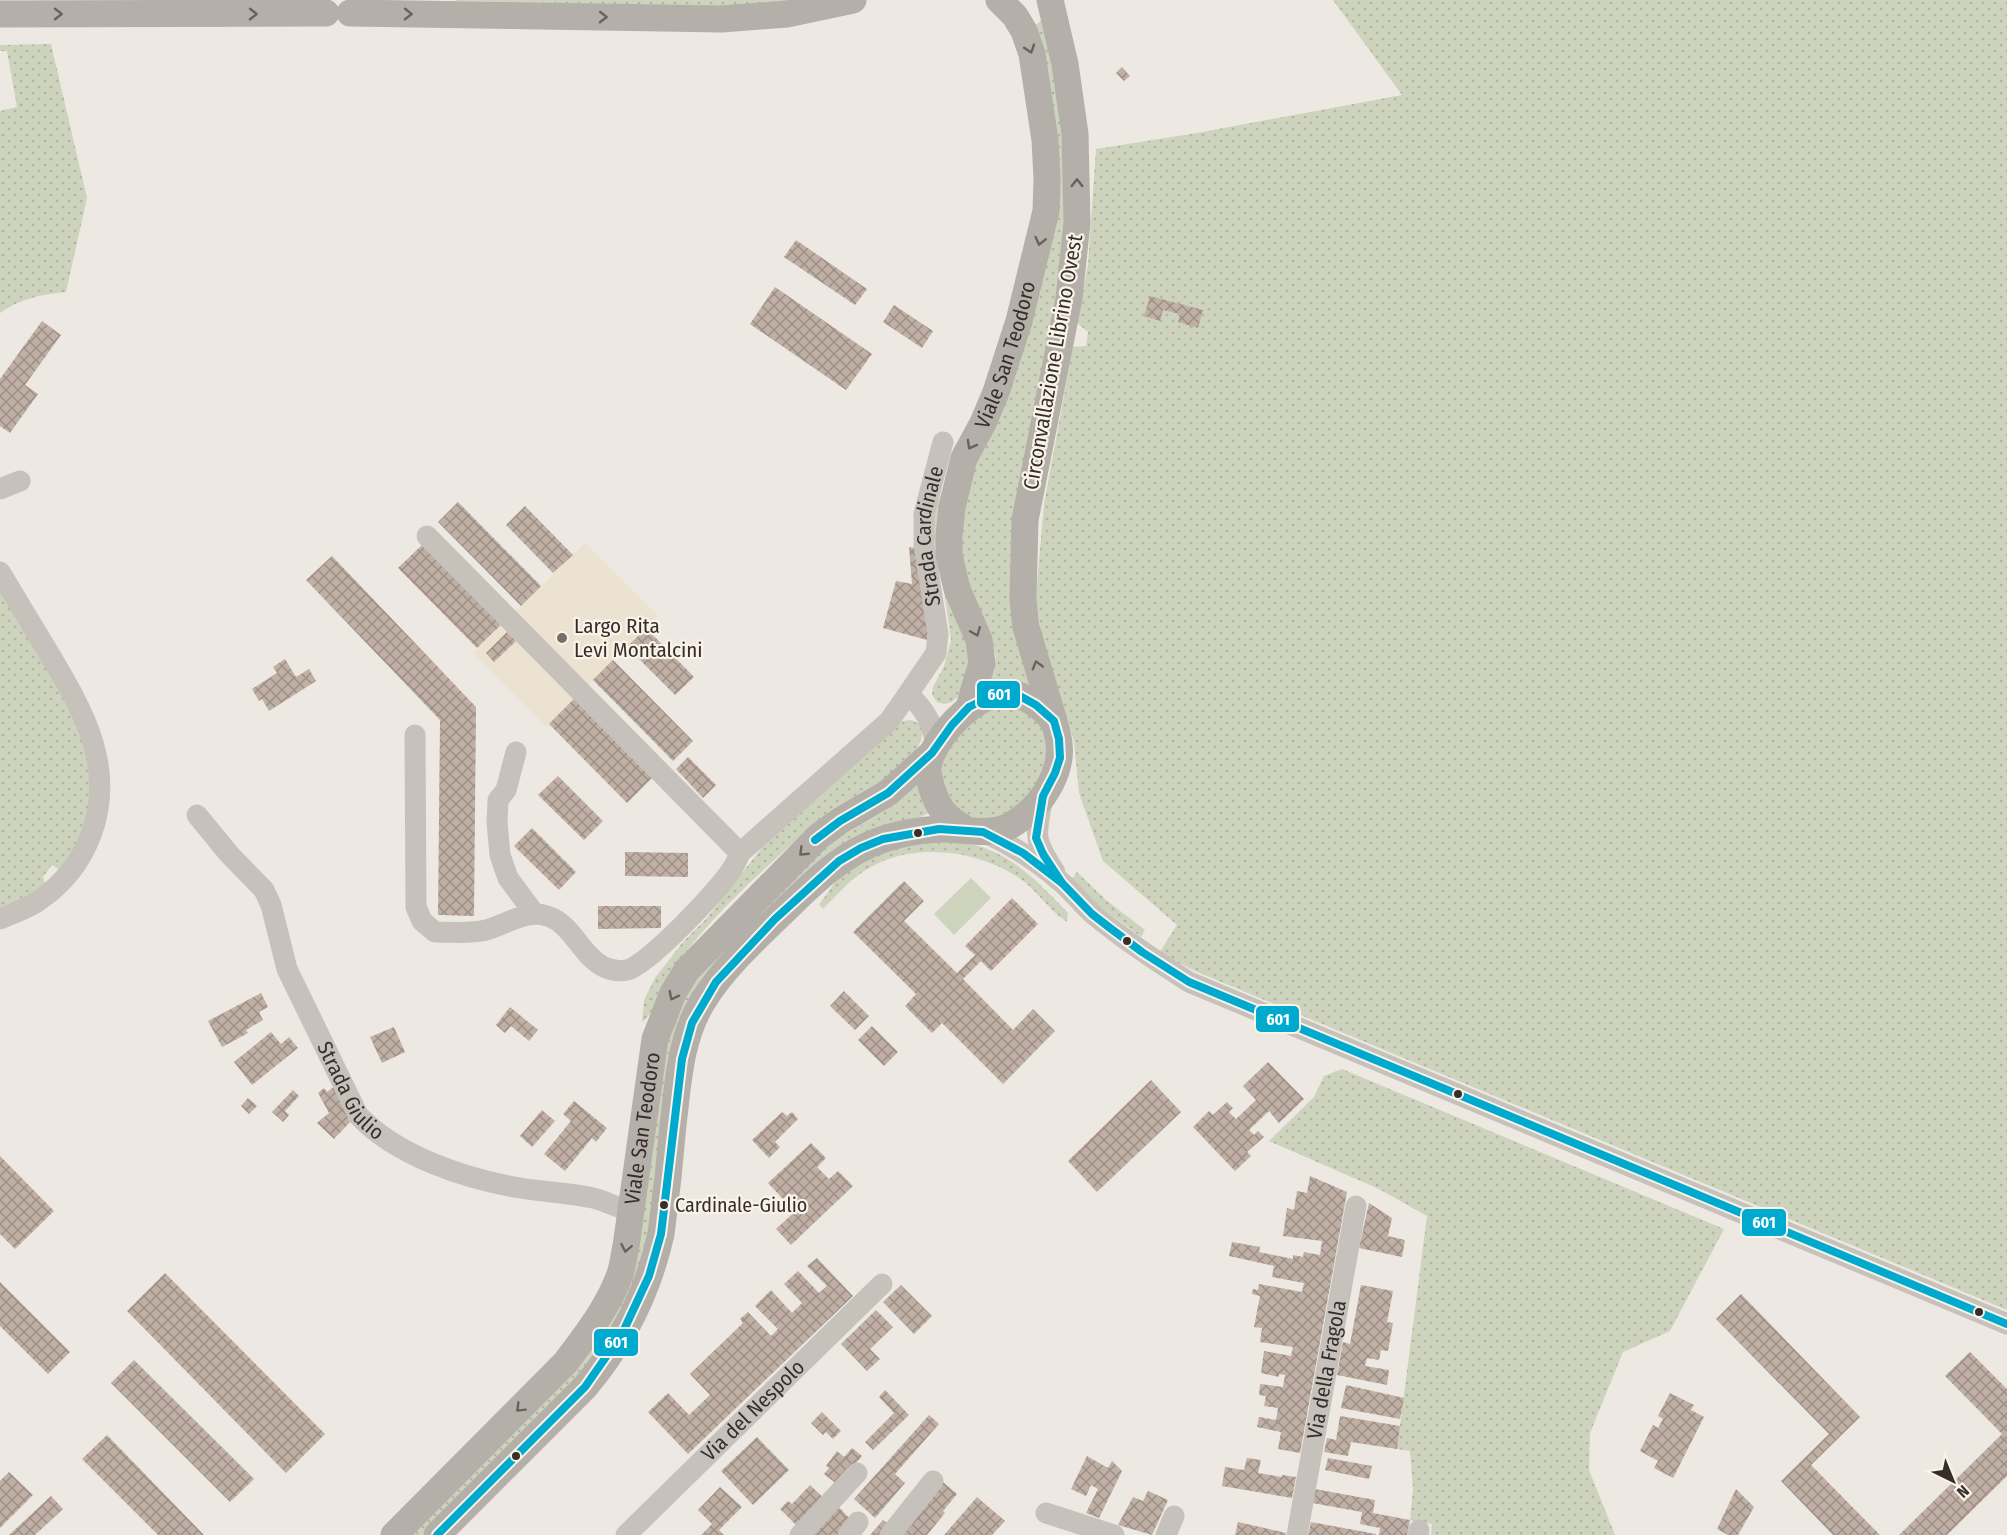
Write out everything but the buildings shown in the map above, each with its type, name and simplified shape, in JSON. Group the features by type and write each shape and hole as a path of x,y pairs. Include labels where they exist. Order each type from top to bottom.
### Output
{"main road":[{"path":"0,14 338,7 722,19 787,14 854,0"},
{"name":"Viale San Teodoro","path":"966,710 982,663 979,640 957,589 949,555 952,507 964,458 983,423 996,392 1019,321 1046,211 1045,140 1032,54 1024,30 1015,16 999,0"},
{"name":"Circonvallazione Librino Ovest","path":"1050,0 1065,64 1075,134 1077,223 1069,298 1025,520 1023,599 1026,627 1054,721"},
{"path":"437,1535 585,1387 614,1349 636,1311 656,1257 661,1234 678,1081 686,1041 702,1003 716,982 776,920 839,861 861,848 883,840 939,829 975,831 996,831 1025,816 1043,796 1055,773 1060,758 1059,739 1054,721 1036,705 1018,695 995,694 980,700 966,710 934,750 928,768 937,804 952,821 975,831"},
{"name":"Viale San Teodoro","path":"394,1535 566,1362 610,1297 621,1273 632,1210 655,1039 673,993 687,970 819,836 840,821 888,794 934,750"}],"street":[{"name":"Strada Cardinale","path":"534,913 557,921 593,959 603,966 616,971 627,970 638,965 657,951 716,889 731,870 740,853 915,699 936,654 938,634 924,545 924,514 943,442"},
{"path":"0,489 20,481"},
{"path":"427,536 740,853"},
{"path":"0,572 78,703 93,740 99,767 100,791 98,815 86,848 71,872 40,901 0,919"},
{"path":"915,699 945,711 966,710"},
{"path":"915,699 935,732 934,750"},
{"path":"415,735 416,907 422,921 435,932 483,931 534,913 508,878 500,855 498,800 506,790 516,752"},
{"path":"1043,796 1036,838 1043,854 1062,883"},
{"name":"Strada Giulio","path":"197,815 229,854 264,890 271,905 287,969 298,995 358,1115 369,1127 432,1164 503,1185 594,1198 621,1209 632,1210"},
{"path":"975,831 1023,853 1062,883 1092,914 1110,928 1189,982 2007,1324"},
{"name":"Via della Fragola","path":"1297,1535 1356,1206"},
{"name":"Via del Nespolo","path":"626,1535 882,1284"},
{"path":"800,1535 857,1473"},
{"path":"890,1535 933,1481"},
{"path":"1046,1513 1114,1535"}],"green space":[{"path":"456,0 809,0 762,7"},
{"path":"1333,0 2007,0 2007,1310 1195,971 1159,953 1177,925 1103,861 1079,793 1074,741 1050,673 1041,634 1036,596 1044,504 1073,347 1086,346 1088,332 1077,323 1088,264 1096,149 1402,95"},
{"path":"1041,21 1044,23 1059,89 1067,224 1038,410 1027,690 988,686 996,657 960,556 967,483 1034,301 1034,26"},
{"path":"51,44 87,198 66,292 32,298 0,313 0,111 17,107 7,51 0,51 0,45"},
{"path":"957,454 948,480 973,655 959,695 952,702 944,704 937,702 932,695 933,687 944,666 951,640 942,576 930,522"},
{"path":"0,591 55,681 76,722 89,764 91,786 83,832 70,858 58,869 52,865 43,877 45,884 39,891 0,909"},
{"path":"1000,704 1026,709 1049,738 1048,764 1025,800 1006,816 979,821 964,816 941,788 940,760 964,725"},
{"path":"911,720 923,725 920,741 911,756 879,783 810,828 739,893 679,960 651,1012 642,1022 644,1000 655,978 682,943 706,919 764,845 903,721"},
{"path":"916,784 929,813 916,819 718,964 649,1242 615,1329 556,1402 423,1535 408,1535 593,1345 660,1065 688,986 827,845 895,805"},
{"path":"931,841 969,844 984,848 1011,861 1035,880 1068,913 1067,922 1023,881 998,866 957,854 936,852 914,853 874,865 843,888 823,909 819,905 838,878 883,851"},
{"path":"1077,872 1106,900 1145,930 1141,937 1095,903 1072,879"},
{"path":"971,878 991,898 954,935 934,914"},
{"path":"1342,1069 1724,1229 1670,1331 1623,1352 1590,1433 1589,1470 1615,1535 1431,1535 1432,1524 1410,1520 1413,1489 1410,1451 1397,1449 1427,1216 1379,1189 1269,1141 1314,1097 1324,1076"}],"shaded area":[{"name":"Largo Rita Levi Montalcini","path":"585,543 658,616 546,727 473,653"}],"transit line":[{"name":"601","path":"815,840 840,821 888,793 932,753 952,725 969,707 995,694 1018,695 1036,705 1054,721 1059,739 1060,758 1043,796 1036,838 1043,854 1062,883"},
{"name":"601","path":"437,1535 585,1387 622,1334 649,1276 661,1234 682,1059 692,1023 716,982 775,919 839,861 883,839 939,829 983,832 1023,853 1062,883 1092,914 1110,928 1189,982 2007,1324"}],"place":[{"name":"Largo Rita Levi Montalcini","path":"562,638"},
{"name":"Cardinale-Giulio","path":"664,1205"}]}
